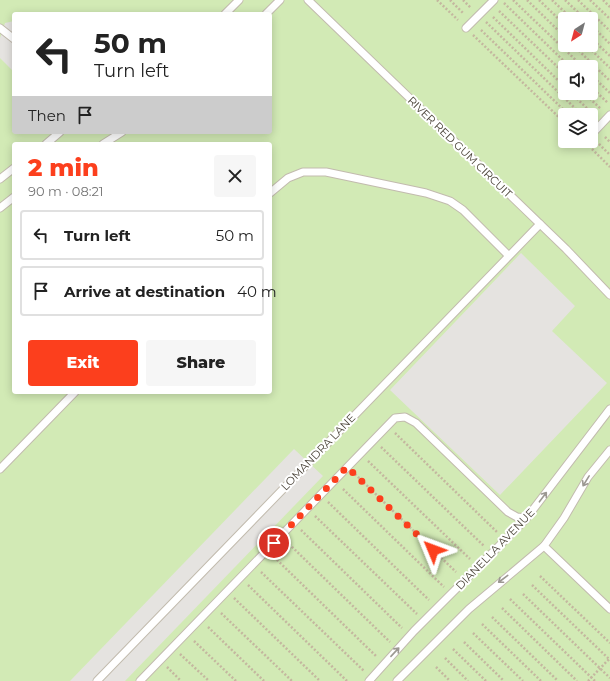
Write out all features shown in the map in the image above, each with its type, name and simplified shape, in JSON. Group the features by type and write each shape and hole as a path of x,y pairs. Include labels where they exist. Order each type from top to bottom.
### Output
{"lane":[{"path":"227,12 239,0"},
{"path":"268,12 280,0"},
{"name":"RIVER RED GUM CIRCUIT","path":"308,0 540,224 591,274 610,295"},
{"path":"466,28 492,1"},
{"path":"0,28 12,37"},
{"path":"598,130 610,116"},
{"path":"48,142 58,134"},
{"path":"106,142 119,134"},
{"path":"0,179 12,170"},
{"path":"272,191 288,178 303,172 326,172 426,193 450,200 463,210 508,255"},
{"path":"0,208 12,199"},
{"name":"LOMANDRA LANE","path":"97,681 508,255 540,224"},
{"path":"0,469 73,394"},
{"name":"DIANELLA AVENUE","path":"370,679 410,635 493,554 526,518 610,409"},
{"path":"140,681 395,418 401,416 410,419 508,512 517,517 526,518"},
{"path":"408,681 400,678 469,608 544,546 564,518 588,477 610,450"},
{"path":"544,546 610,609"}],"path":[{"path":"438,0 558,116"},
{"path":"450,0 562,108"},
{"path":"463,0 575,108"},
{"path":"501,0 563,60"},
{"path":"514,0 576,60"},
{"path":"527,0 558,30"},
{"path":"539,0 558,18"},
{"path":"552,0 565,12"},
{"path":"565,0 577,12"},
{"path":"578,0 610,31"},
{"path":"590,0 610,19"},
{"path":"603,0 610,7"},
{"path":"492,1 558,67"},
{"path":"485,9 558,80"},
{"path":"598,32 610,44"},
{"path":"598,45 610,56"},
{"path":"580,52 610,81"},
{"path":"593,52 610,68"},
{"path":"598,82 610,93"},
{"path":"598,94 610,105"},
{"path":"578,100 603,123"},
{"path":"592,100 610,116"},
{"path":"598,143 610,155"},
{"path":"591,148 610,167"},
{"path":"387,426 506,540"},
{"path":"374,439 493,554"},
{"path":"360,453 479,568"},
{"path":"347,467 465,581"},
{"path":"334,481 452,594"},
{"path":"320,495 438,608"},
{"path":"307,509 424,622"},
{"path":"293,522 410,635"},
{"path":"280,536 397,650"},
{"path":"267,550 384,664"},
{"path":"253,564 370,679"},
{"path":"540,576 610,643"},
{"path":"240,578 347,681"},
{"path":"532,585 610,659 588,681"},
{"path":"227,592 320,681"},
{"path":"524,594 610,678"},
{"path":"510,599 595,681"},
{"path":"214,605 292,681"},
{"path":"502,608 577,681"},
{"path":"492,617 558,681"},
{"path":"200,620 264,681"},
{"path":"482,624 541,681"},
{"path":"186,633 236,681"},
{"path":"473,633 523,681"},
{"path":"464,642 504,681"},
{"path":"173,647 209,681"},
{"path":"453,649 486,681"},
{"path":"445,658 468,681"},
{"path":"160,661 181,681"},
{"path":"436,667 450,681"}],"green space":[{"path":"0,0 610,0 610,681 0,681"}],"shaded area":[{"path":"12,21 12,70 0,58 0,38 5,23"},
{"path":"521,253 575,306 552,331 607,383 500,495 390,390"},
{"path":"294,449 323,476 125,681 70,681"}],"route":[{"path":"274,543 347,467 433,550"}]}
